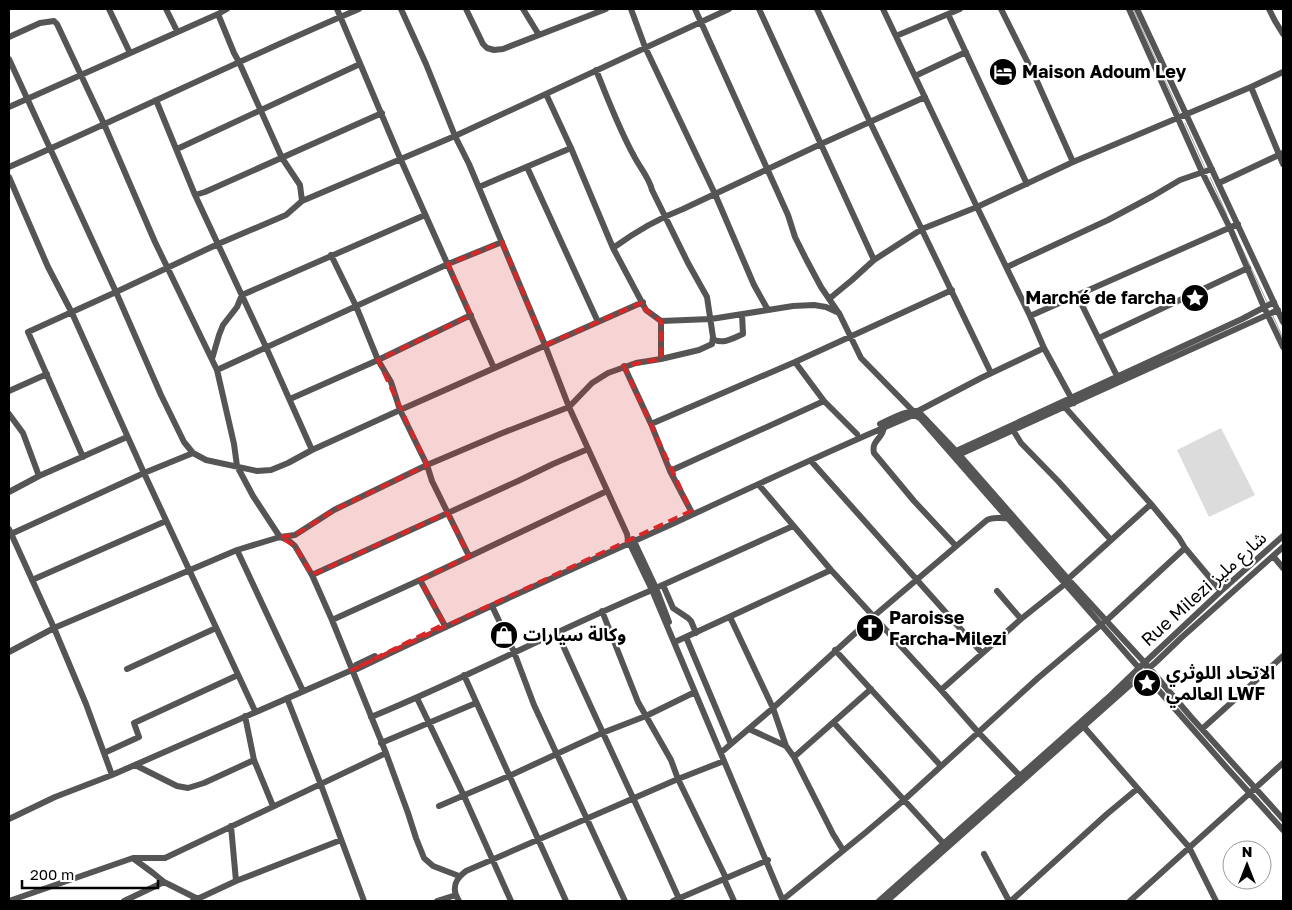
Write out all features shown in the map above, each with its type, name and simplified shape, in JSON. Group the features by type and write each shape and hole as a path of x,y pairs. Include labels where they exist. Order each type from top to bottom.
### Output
{"street":[{"path":"109,9 130,53"},
{"path":"166,9 177,31"},
{"path":"9,107 227,9"},
{"path":"337,9 400,158 494,368"},
{"path":"9,167 359,9"},
{"path":"401,9 455,136 479,187 569,407 630,539 657,588 677,641 724,750 768,860"},
{"path":"466,9 483,44 487,48 494,50 503,49 606,9"},
{"path":"523,9 539,35"},
{"path":"631,9 645,47 715,194 754,285 768,310"},
{"path":"695,9 788,215 795,237 861,358 916,411 1067,582"},
{"path":"83,457 28,332 218,244 286,215 302,201 455,136 729,9"},
{"path":"759,9 874,260"},
{"path":"817,9 991,373"},
{"path":"883,9 1044,348 1072,400"},
{"path":"896,36 960,9"},
{"path":"1001,9 1074,162"},
{"path":"1129,9 1283,347"},
{"path":"1137,9 1283,322"},
{"path":"1269,9 1283,34"},
{"path":"218,14 282,158 300,185 302,201"},
{"path":"948,14 1027,184"},
{"path":"9,37 40,23 54,21 57,24 168,268 217,370 234,444 237,466 253,496 280,537 288,540 295,546 312,575 386,753 424,858 433,866 459,876"},
{"path":"915,76 966,52"},
{"path":"9,59 184,442 193,453 206,460 257,471 271,470 400,410 643,302"},
{"path":"177,149 360,64"},
{"path":"9,652 54,628 237,550 280,537 295,535 334,510 427,465 569,407 592,383 608,373 624,366 699,350 710,345 713,339 707,297 652,190 650,181 634,158 596,70"},
{"path":"830,299 874,260 922,229 977,207 1074,162 1283,72"},
{"path":"1251,86 1281,154 1283,164"},
{"path":"546,94 614,248 646,310 661,320 710,319 793,306 814,305 826,307 838,313"},
{"path":"614,248 634,233 665,216 925,97"},
{"path":"156,100 195,195 312,450"},
{"path":"195,195 382,113"},
{"path":"479,187 571,148"},
{"path":"1219,183 1281,154"},
{"path":"526,167 598,322"},
{"path":"1007,267 1108,220 1180,180 1212,168"},
{"path":"9,177 48,267 72,312 144,474 256,711"},
{"path":"212,359 223,325 237,307 242,295 425,214"},
{"path":"1030,316 1238,224"},
{"path":"217,370 448,264 502,242"},
{"path":"331,255 356,306 378,360 391,382 400,410 427,465 432,481 469,556"},
{"path":"1099,338 1248,268"},
{"path":"651,424 795,362 952,290"},
{"path":"1078,295 1117,376"},
{"path":"1072,400 1117,376 1242,319 1274,302"},
{"path":"955,454 1063,404 1278,310"},
{"path":"713,339 718,342 724,342 743,334 742,314"},
{"path":"290,400 471,315"},
{"path":"661,320 661,359"},
{"path":"352,670 356,665 857,434 904,414 916,411 1044,348"},
{"path":"795,362 824,401 857,434"},
{"path":"624,366 670,471 691,511"},
{"path":"9,391 47,374"},
{"path":"670,471 824,401"},
{"path":"955,454 1013,430 1063,404"},
{"path":"1063,404 1151,504 1184,548 1221,591"},
{"path":"9,414 23,433 39,476"},
{"path":"9,820 56,797 112,775 302,691 358,669 630,539 759,485 911,416 920,418 955,454 1008,518 1105,622 1144,668"},
{"path":"884,427 873,448 874,454 956,546"},
{"path":"1013,430 1021,443 1111,540"},
{"path":"9,492 39,476 127,437"},
{"path":"312,575 588,449"},
{"path":"112,775 86,704 10,531 193,453"},
{"path":"811,461 982,653"},
{"path":"759,485 831,570 1020,776"},
{"path":"332,620 607,491"},
{"path":"941,690 1021,619 1067,582 1151,504"},
{"path":"724,750 774,708 835,650 989,518 1008,518"},
{"path":"32,580 166,521"},
{"path":"371,717 417,698 602,611 793,526"},
{"name":"Rue Milezi شارع مليز","path":"1144,668 1221,591 1283,536"},
{"name":"Rue Milezi شارع مليز","path":"1144,668 1181,638 1283,547"},
{"path":"657,588 695,692 785,900 904,800 1038,678 1105,622 1184,548"},
{"path":"237,550 302,691"},
{"path":"1272,556 1283,568"},
{"path":"677,641 831,570"},
{"path":"420,580 444,624"},
{"path":"657,588 673,608 688,618 696,633"},
{"path":"997,591 1021,619"},
{"path":"492,606 514,652 534,705 625,901"},
{"path":"602,611 630,681 646,716 671,760 734,901"},
{"path":"730,617 774,708 786,746 794,757 843,850"},
{"path":"127,669 216,628"},
{"path":"557,632 633,798 677,900 768,860"},
{"path":"686,637 731,744"},
{"path":"835,650 942,766"},
{"path":"1202,729 1283,656"},
{"path":"887,901 1084,727 1144,668"},
{"path":"879,901 1111,695 1144,668"},
{"name":"Rue Milezi شارع مليز","path":"1144,668 1202,729 1283,830"},
{"name":"Rue Milezi شارع مليز","path":"1144,668 1252,791 1283,819"},
{"path":"104,753 139,737 134,723 238,675"},
{"path":"464,675 566,901"},
{"path":"794,757 871,689"},
{"path":"439,806 602,733 646,716 695,692"},
{"path":"287,698 364,901"},
{"path":"417,698 511,901"},
{"path":"381,743 476,703"},
{"path":"245,716 254,760 273,806"},
{"path":"834,722 944,844"},
{"path":"1084,727 1189,848 1216,901"},
{"path":"749,729 786,746"},
{"path":"9,901 133,858 165,858 386,753"},
{"path":"135,764 177,786 188,788 204,783 254,760"},
{"path":"436,901 457,898 454,890 456,881 466,871 633,798 724,761"},
{"path":"1130,901 1283,763"},
{"path":"984,854 1010,901 1137,788"},
{"path":"230,826 236,881"},
{"path":"133,858 164,882 196,900 236,881 341,840"},
{"path":"124,901 164,882"}],"highlighted area":[{"path":"502,242 545,345 643,302 646,310 661,321 661,359 624,366 691,511 352,670 444,624 420,580 469,556 447,513 312,575 295,546 280,537 295,535 334,510 427,465 378,360 471,315 448,264"}],"shaded area":[{"path":"1221,428 1255,495 1209,517 1177,450"}],"waterway":[{"path":"1133,9 1180,113"},
{"path":"1185,123 1205,168"},
{"path":"1210,177 1227,215"},
{"path":"1239,242 1267,302"},
{"path":"1273,316 1283,338"}],"place":[{"name":"Maison Adoum Ley","path":"1003,72"},
{"name":"Marché de farcha","path":"1195,298"},
{"name":"Paroisse Farcha-Milezi","path":"870,628"},
{"name":"وكالة سيارات","path":"504,635"},
{"name":"الاتحاد اللوثري العالمي LWF","path":"1147,683"}]}
